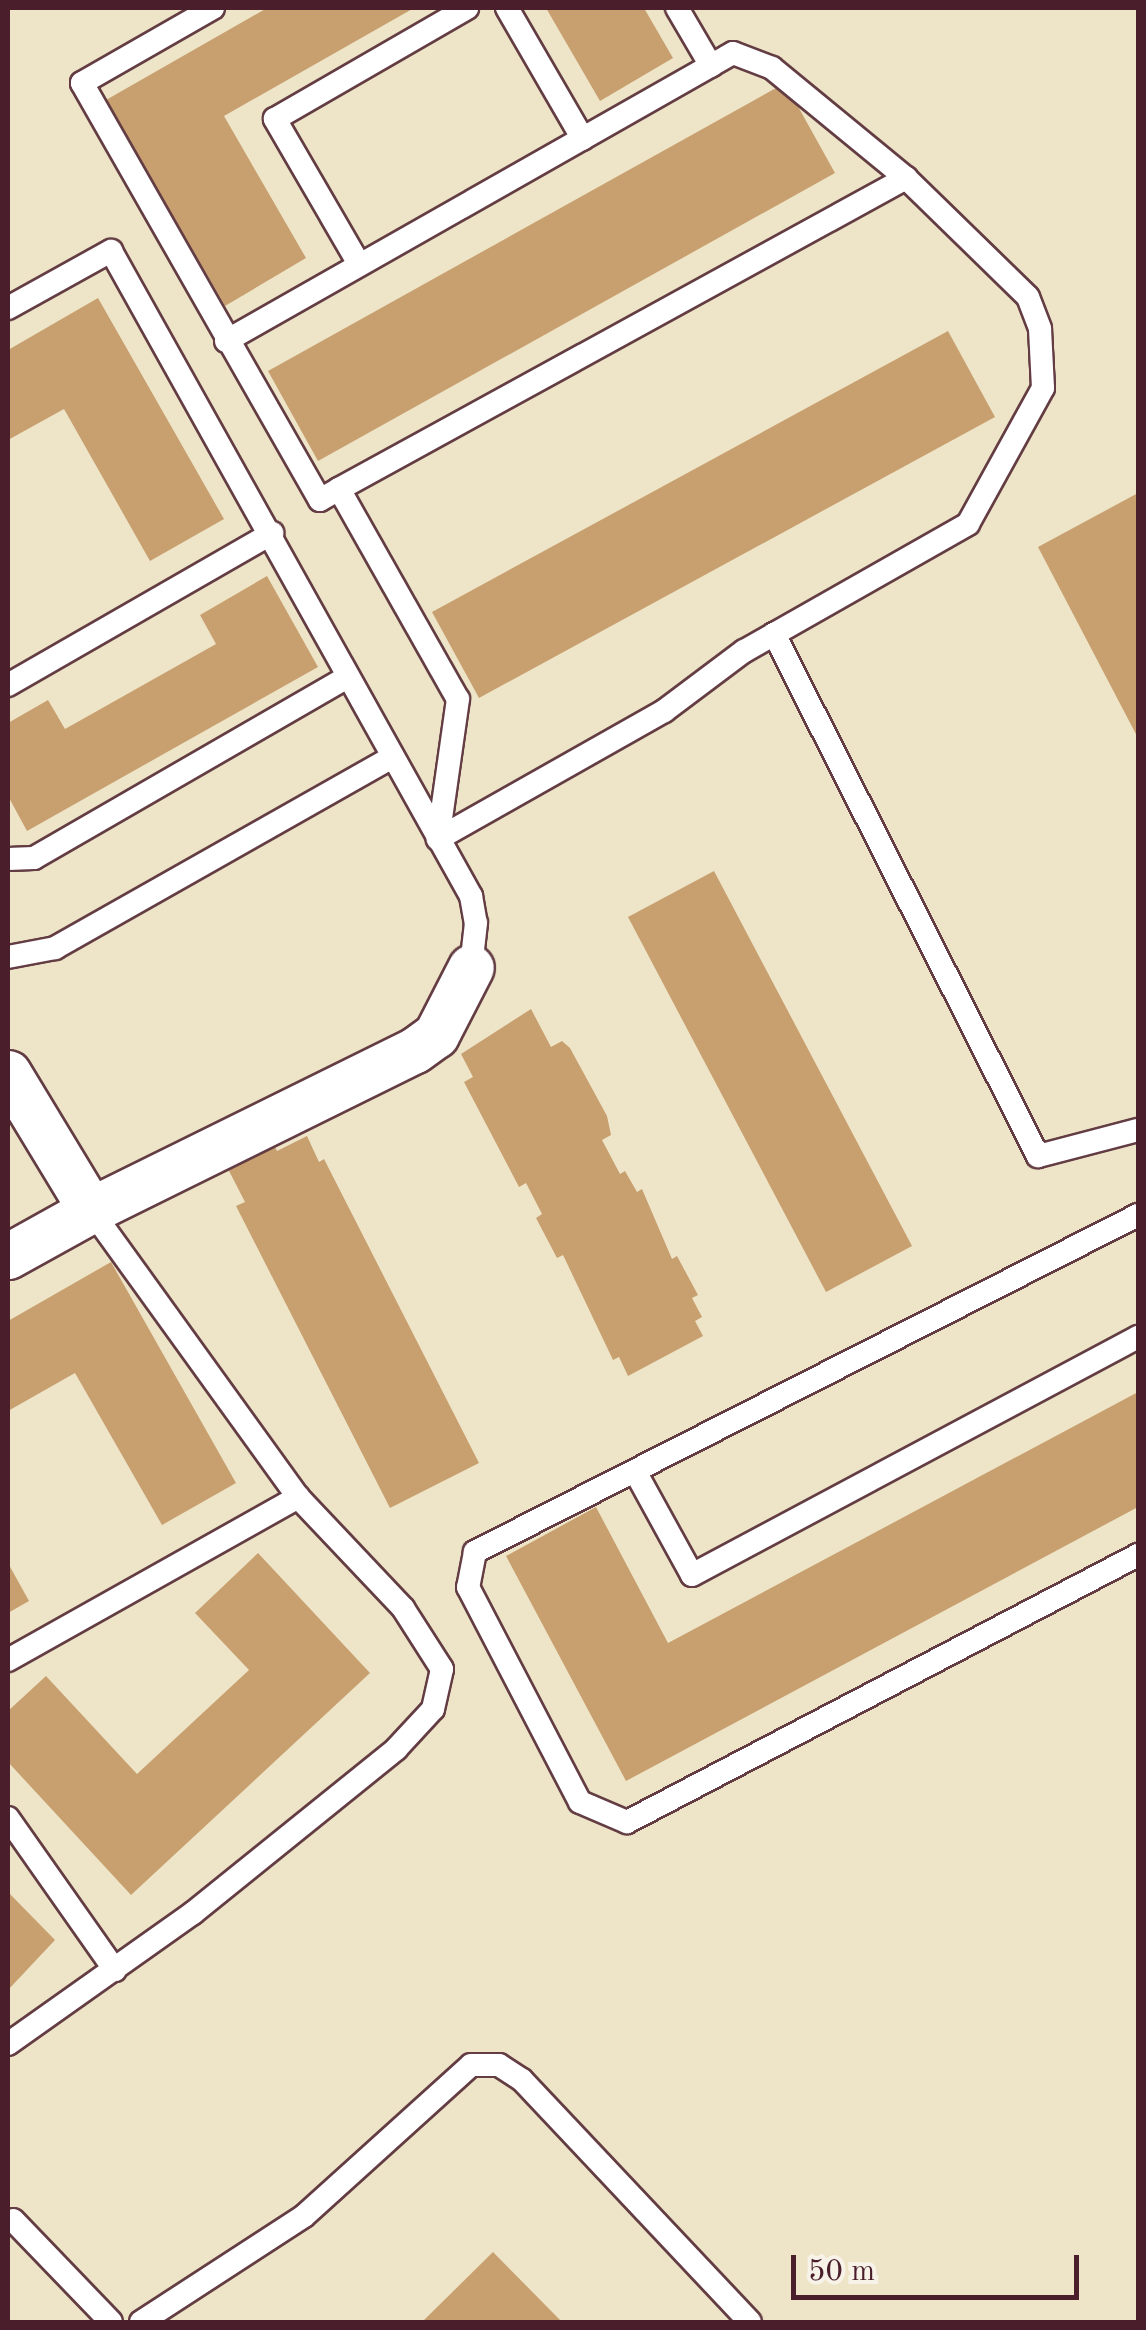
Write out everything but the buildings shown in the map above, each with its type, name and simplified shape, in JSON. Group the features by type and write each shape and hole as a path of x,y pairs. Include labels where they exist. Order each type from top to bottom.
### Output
{"street":[{"path":"8,1256 91,1210 414,1050 436,1035 471,967"},
{"path":"8,1072 91,1210"}],"lane":[{"path":"212,8 82,83 320,500 906,178"},
{"path":"358,264 275,119 467,8"},
{"path":"507,8 582,139"},
{"path":"677,8 711,66"},
{"path":"226,341 733,53 772,68 906,178 1028,297 1040,329 1043,388 968,524 774,634 664,711 438,838"},
{"path":"8,308 111,251 471,896 476,923 471,967"},
{"path":"338,489 458,700 438,838"},
{"path":"8,685 272,534"},
{"path":"774,634 1038,1156 1138,1130"},
{"path":"8,858 34,858 348,677"},
{"path":"8,957 55,948 393,757"},
{"path":"8,2044 116,1970 396,1750 434,1709 442,1669 402,1608 298,1496 91,1210"},
{"path":"1138,1215 475,1552 468,1587 580,1802 626,1822 1138,1555"},
{"path":"636,1473 692,1575 1138,1337"},
{"path":"8,1660 298,1496"},
{"path":"8,1818 116,1970"},
{"path":"141,2322 304,2216 472,2065 500,2065 522,2080 750,2322"},
{"path":"13,2220 111,2322"}]}
